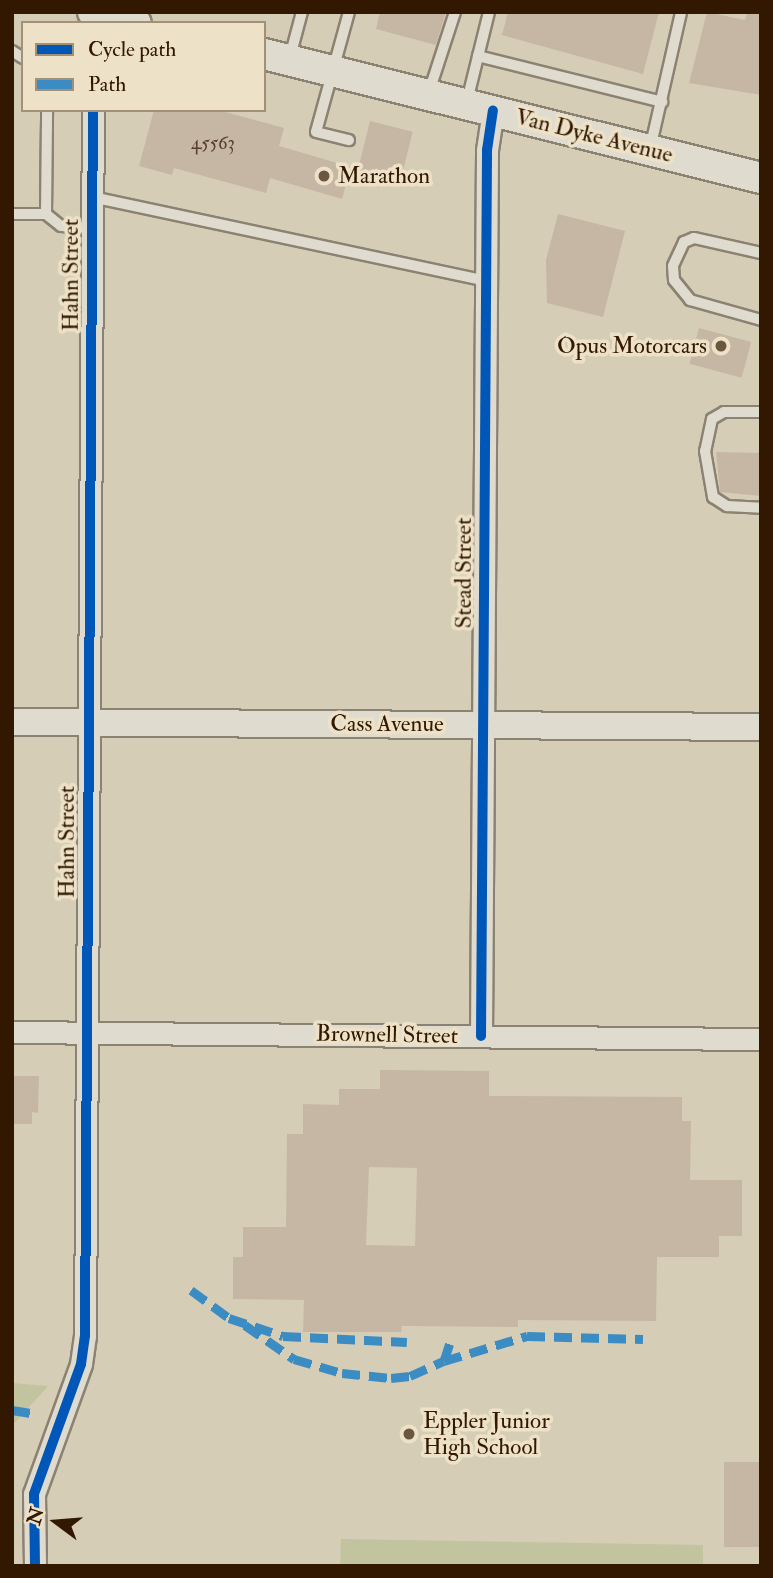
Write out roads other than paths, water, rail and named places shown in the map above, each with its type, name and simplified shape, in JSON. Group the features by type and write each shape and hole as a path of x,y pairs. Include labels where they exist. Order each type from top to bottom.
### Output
{"main road":[{"path":"98,15 126,21"},
{"name":"Van Dyke Avenue","path":"277,57 761,177"}],"street":[{"name":"Stead Street","path":"480,107 487,150 481,1036"},
{"name":"Hahn Street","path":"35,1566 34,1494 78,1375 85,1336 93,112"},
{"name":"Cass Avenue","path":"12,723 761,727"},
{"name":"Brownell Street","path":"12,1032 761,1039"}],"lane":[{"path":"277,57 302,12"},
{"path":"349,12 330,70 317,132 349,140"},
{"path":"428,94 456,12"},
{"path":"480,107 478,56 489,12"},
{"path":"650,150 681,12"},
{"path":"478,56 662,102"},
{"path":"46,214 47,112"},
{"path":"92,197 486,281"},
{"path":"12,214 46,214 61,226 92,228"},
{"path":"761,254 694,238 684,242 673,266 674,280 690,300 761,320"},
{"path":"761,412 724,412 712,419 706,442 706,478 713,497 727,506 761,508"}],"place":[{"name":"Marathon","path":"324,176"},
{"name":"Opus Motorcars","path":"721,346"},
{"name":"Eppler Junior High School","path":"409,1434"}]}
